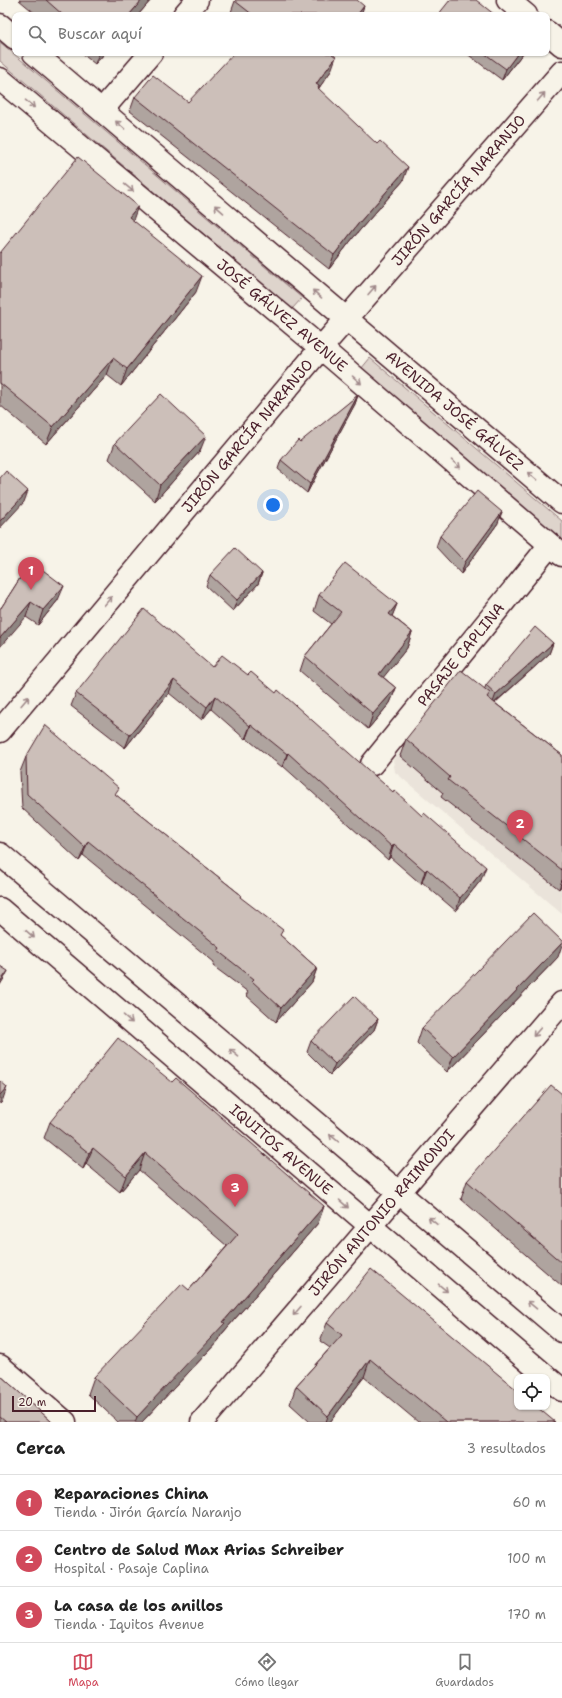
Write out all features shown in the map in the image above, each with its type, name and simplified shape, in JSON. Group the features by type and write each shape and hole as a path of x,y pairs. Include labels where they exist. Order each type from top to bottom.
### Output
{"street":[{"path":"187,12 197,0"},
{"path":"508,0 522,12"},
{"path":"0,25 12,35"},
{"path":"550,35 562,45"},
{"path":"38,56 347,319"},
{"path":"102,110 148,56"},
{"name":"JIRÓN GARCÍA NARANJO","path":"0,731 321,348 562,72"},
{"name":"JOSÉ GÁLVEZ AVENUE","path":"0,79 321,348 556,550"},
{"name":"AVENIDA JOSÉ GÁLVEZ","path":"347,319 562,502"},
{"name":"PASAJE CAPLINA","path":"372,764 556,550"},
{"path":"0,854 398,1193 562,1330"},
{"name":"IQUITOS AVENUE","path":"0,909 562,1390"},
{"name":"JIRÓN ANTONIO RAIMONDI","path":"202,1422 562,1003"},
{"path":"0,1366 65,1422"}],"shaded area":[{"path":"0,42 12,52 12,56 17,56 302,298 292,309 0,61"},
{"path":"370,358 562,521 562,540 361,369"},
{"path":"455,686 562,771 562,914 395,772 393,760"}],"building":[{"path":"46,0 142,0 132,12 60,12"},
{"path":"357,0 364,6 359,12 249,12 235,1"},
{"path":"450,0 476,0 491,12 440,12"},
{"path":"231,56 335,56 336,57 316,84 319,86 318,88 377,144 380,141 408,167 358,224 334,255 135,97 153,75 188,102"},
{"path":"488,56 516,56 506,69"},
{"path":"78,157 138,206 129,217 202,276 127,369 113,358 53,427 0,383 0,253"},
{"path":"161,394 206,436 160,485 115,443"},
{"path":"358,395 310,484 281,460 298,440 300,442"},
{"path":"6,471 28,491 0,521 0,478"},
{"path":"477,491 502,512 465,562 440,536"},
{"path":"235,548 262,573 237,600 210,575"},
{"path":"31,561 64,586 43,610 31,602 0,638 0,608"},
{"path":"345,563 397,604 389,614 412,632 379,674 396,688 373,714 305,656 341,612 319,595"},
{"path":"144,609 212,667 222,655 248,675 251,672 276,693 278,690 393,792 394,790 422,816 424,813 486,867 460,898 427,869 425,871 394,844 392,847 288,753 287,754 251,725 250,726 215,696 207,707 174,680 130,735 76,693"},
{"path":"535,627 553,643 496,694 486,685"},
{"path":"461,670 490,693 487,697 562,755 562,870 448,780 450,777 406,739"},
{"path":"45,725 119,788 115,794 241,895 240,897 283,930 280,935 317,968 281,1008 252,981 254,979 218,951 220,948 88,841 85,847 27,794 26,757"},
{"path":"533,913 562,941 562,943 453,1057 422,1028"},
{"path":"0,966 8,971 0,982"},
{"path":"354,996 378,1019 335,1064 311,1041"},
{"path":"118,1038 172,1082 176,1078 324,1206 223,1322 225,1323 137,1417 94,1377 182,1284 189,1290 238,1234 145,1153 126,1176 93,1148 89,1153 50,1122"},
{"path":"0,1081 7,1087 0,1095"},
{"path":"551,1085 562,1094 562,1263 467,1181"},
{"path":"371,1269 514,1388 514,1410 541,1410 555,1422 446,1422 370,1359 328,1416 296,1386 342,1335 327,1323"},
{"path":"0,1375 52,1422 6,1422 0,1417"}],"place":[{"name":"Reparaciones China","path":"31,590"},
{"name":"Centro de Salud Max Arias Schreiber","path":"520,843"},
{"name":"La casa de los anillos","path":"235,1207"}]}
